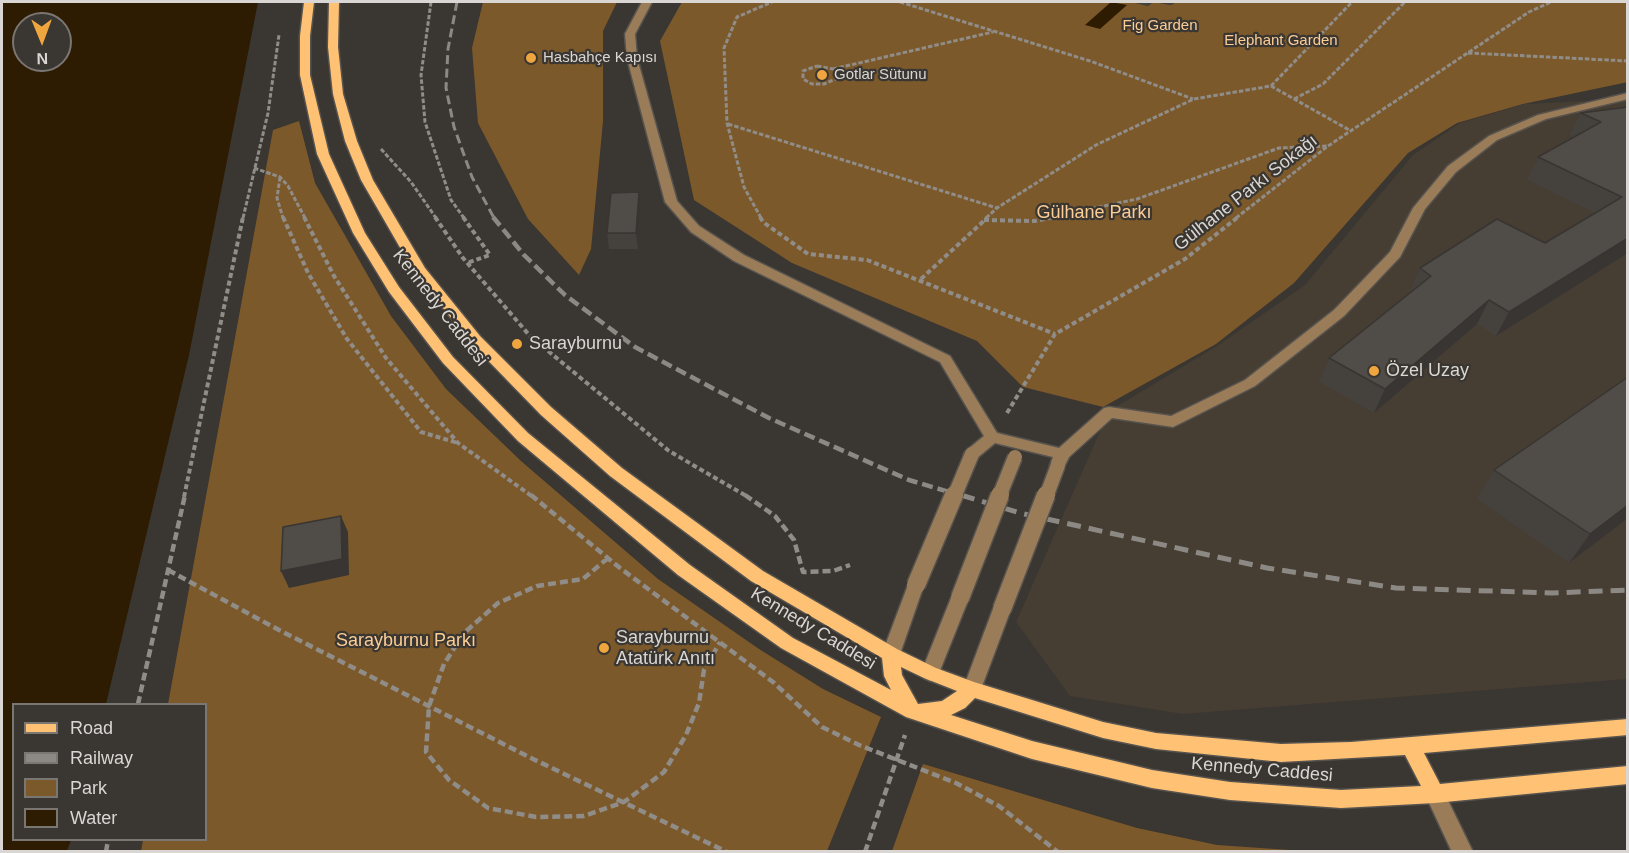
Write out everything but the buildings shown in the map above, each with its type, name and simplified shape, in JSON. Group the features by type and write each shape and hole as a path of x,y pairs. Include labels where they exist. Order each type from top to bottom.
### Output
{"main road":[{"name":"Kennedy Caddesi","path":"309,2 305,36 305,75 323,154 359,233 394,289 448,360 523,437 684,570 787,643 913,711 1032,750 1152,779 1230,791 1341,798 1435,794 1628,775"},
{"name":"Kennedy Caddesi","path":"334,2 334,73 346,122 367,180 420,270 475,339 538,404 616,472 757,576 891,654 930,673 972,689 1103,730 1156,741 1281,753 1411,747 1628,727"},
{"path":"891,654 893,676 913,711 945,709 958,702 972,689"},
{"path":"1411,747 1435,794"}],"street":[{"path":"647,2 630,34 632,58 671,202 696,229 739,258 945,359 992,437 1017,451 1060,460"},
{"path":"972,689 1060,460 1109,412 1173,422 1250,383 1347,305 1395,254 1419,208 1452,169 1493,138 1542,117 1628,96"},
{"path":"891,654 916,585 972,454 992,437"},
{"path":"930,673 1017,451"},
{"path":"1435,794 1463,852"}],"path":[{"path":"431,2 422,75 425,122 451,200 490,255 467,263"},
{"path":"772,2 737,17 724,48 727,123 744,188 763,222 808,254 867,260 921,279 1055,334"},
{"path":"900,2 1090,61 1194,99"},
{"path":"921,279 997,208 1096,145 1194,99 1271,86 1352,2"},
{"path":"1294,99 1323,84 1406,2"},
{"name":"Gülhane Parkı Sokağı","path":"992,437 1055,334 1185,259 1328,146 1529,12 1551,2"},
{"path":"138,703 216,355 247,198 268,112 281,24"},
{"path":"833,69 837,78 830,83 812,84 801,76 803,71 812,67 833,69 993,32"},
{"path":"1467,53 1628,61"},
{"path":"1271,86 1351,131"},
{"path":"346,122 384,151 411,182 467,263 531,336 581,380 669,451 729,484 775,516 794,540 803,572 833,571 850,565"},
{"path":"727,123 997,208"},
{"path":"984,220 1035,221 1137,199 1279,148 1328,146"},
{"path":"280,177 277,198 282,215 308,273 347,339 421,432 458,443"},
{"path":"608,558 583,579 537,586 498,603 464,633 444,664 429,705 426,752 449,780 488,808 536,818 584,816 624,802 664,772 686,735 699,703 705,670 720,642"},
{"path":"168,570 279,630 728,852"},
{"path":"865,852 913,711"},
{"path":"897,758 956,783 999,806 1058,852"}],"shaded area":[{"path":"1627,99 1627,679 1183,714 1070,696 1016,622 1109,411 1217,346 1305,285 1413,155 1460,123 1525,104"}],"green space":[{"path":"483,2 617,2 603,31 603,121 591,249 579,275 528,219 478,123 472,48"},
{"name":"Gülhane Parkı","path":"682,2 1132,2 1148,6 1153,2 1171,5 1176,2 1627,2 1628,82 1523,104 1457,123 1408,153 1294,283 1216,344 1103,407 1023,387 977,341 792,263 694,200 660,41"},
{"name":"Sarayburnu Parkı","path":"299,121 315,183 391,316 446,389 521,461 658,579 759,649 823,689 881,717 827,851 141,852 143,841 207,841 207,703 168,703 273,130"},
{"path":"923,764 1137,828 1217,845 1304,851 892,851"}],"water":[{"path":"2,2 258,2 189,355 106,703 12,703 12,841 71,841 67,851 2,851"},
{"path":"1111,2 1127,5 1100,29 1085,25"}],"railway":[{"path":"457,2 448,49 446,88 454,127 472,177 494,218"},
{"path":"493,217 524,255 565,295 635,347 769,418 909,480 966,497"},
{"path":"961,495 1020,513 1267,568 1396,588 1552,593 1628,590"}],"place":[{"name":"Hasbahçe Kapısı","path":"531,58"},
{"name":"Gotlar Sütunu","path":"822,75"},
{"name":"Sarayburnu","path":"517,344"},
{"name":"Özel Uzay","path":"1374,371"},
{"name":"Sarayburnu Atatürk Anıtı","path":"604,648"}],"park label":[{"name":"Fig Garden","path":"1160,26"},
{"name":"Elephant Garden","path":"1281,41"}]}
